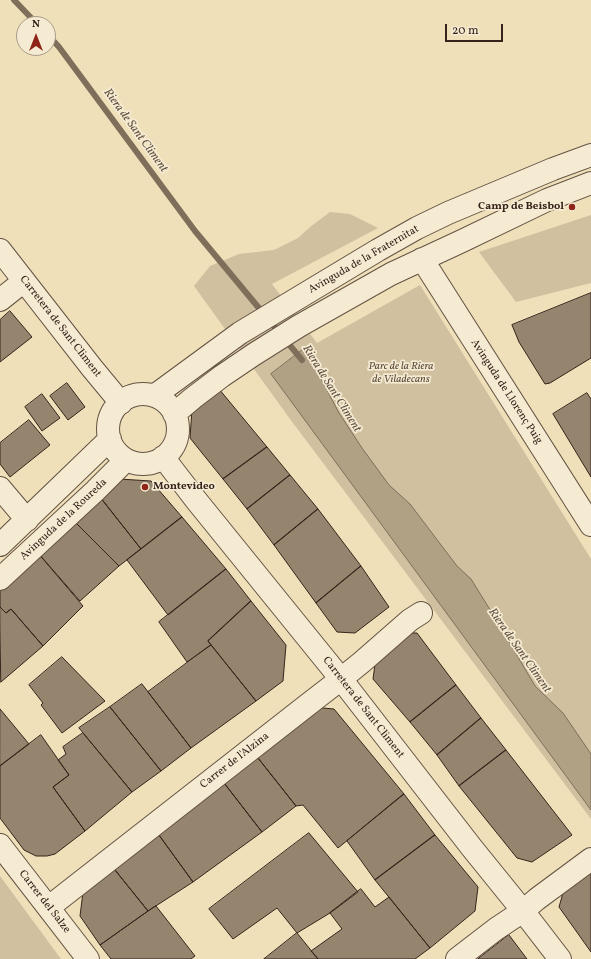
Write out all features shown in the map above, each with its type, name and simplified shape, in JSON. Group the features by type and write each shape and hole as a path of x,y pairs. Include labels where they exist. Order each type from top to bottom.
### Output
{"street":[{"name":"Avinguda de la Fraternitat","path":"154,396 240,333 417,228 448,213 553,169 591,155"},
{"path":"174,414 222,376 253,355 299,326 391,274 547,200 591,183"},
{"name":"Carretera de Sant Climent","path":"0,250 121,403"},
{"name":"Avinguda de Llorenç Puig","path":"422,260 591,525"},
{"path":"0,300 24,281"},
{"path":"137,395 154,396 166,403 174,414 178,428 177,438 170,451 164,457 155,462 145,464 126,460 115,450 110,439 108,429 114,410 128,398 137,395"},
{"path":"0,545 110,439"},
{"name":"Carretera de Sant Climent","path":"164,457 196,500 341,680 560,959"},
{"name":"Avinguda de la Roureda","path":"0,579 95,491 126,460"},
{"path":"0,488 27,520"},
{"name":"Carrer de l'Alzina","path":"49,907 341,680 410,620 421,613"},
{"name":"Carrer del Salze","path":"0,844 88,959"},
{"path":"457,959 591,859"}],"green space":[{"name":"Parc de la Riera de Viladecans","path":"330,212 350,214 378,228 272,284 317,343 420,285 591,559 591,819 290,419 194,286 210,266 239,254 274,250 298,238"},
{"path":"591,215 591,283 516,302 479,252"},
{"path":"0,876 61,959 0,959"}],"shaded area":[{"path":"305,348 339,413 362,448 389,485 410,504 457,566 471,579 535,686 563,713 591,754 591,810 271,374"}],"building":[{"path":"591,293 591,358 550,383 545,384 519,342 512,325"},
{"path":"10,311 32,337 0,362 0,320"},
{"path":"67,383 85,407 68,420 50,396"},
{"path":"219,389 267,447 223,479 190,438 192,409"},
{"path":"587,393 591,399 591,477 553,414"},
{"path":"42,394 60,418 42,431 25,407"},
{"path":"29,420 50,445 10,477 0,464 0,443"},
{"path":"267,447 290,475 247,509 223,479"},
{"path":"290,475 318,509 274,545 247,509"},
{"path":"119,479 151,481 182,517 141,549 100,497"},
{"path":"100,497 141,549 119,566 73,520"},
{"path":"318,509 361,566 316,603 274,545"},
{"path":"182,517 226,569 168,615 127,560"},
{"path":"73,520 119,566 80,601 38,553"},
{"path":"38,553 83,606 43,646 11,609 6,613 0,607 0,589"},
{"path":"361,566 389,607 355,633 337,632 316,603"},
{"path":"226,569 251,601 208,641 211,645 187,662 159,622"},
{"path":"251,601 286,645 283,681 256,701 208,641"},
{"path":"0,607 6,613 11,609 43,646 1,682"},
{"path":"408,633 417,633 456,685 410,722 373,679 376,657"},
{"path":"211,645 256,701 191,748 148,692"},
{"path":"62,657 105,701 62,733 41,705 43,703 29,685"},
{"path":"142,684 191,748 161,771 110,707"},
{"path":"456,685 481,718 437,755 410,722"},
{"path":"110,707 161,771 132,792 79,728"},
{"path":"312,707 334,709 404,794 338,848 303,805 296,806 254,753"},
{"path":"0,709 29,744 0,766"},
{"path":"481,718 506,750 459,786 437,755"},
{"path":"83,733 132,792 85,831 53,787 69,775 58,760 66,754 63,747"},
{"path":"41,735 69,775 53,787 85,831 55,854 47,856 36,856 24,850 0,818 0,766"},
{"path":"506,750 572,835 532,862 517,858 459,786"},
{"path":"254,753 296,806 262,832 221,779"},
{"path":"221,779 262,832 193,882 156,831"},
{"path":"404,794 435,835 375,880 347,841"},
{"path":"156,831 193,882 148,911 111,865"},
{"path":"309,833 358,892 330,913 297,933 277,908 233,939 209,909"},
{"path":"435,835 478,887 475,911 430,948 375,880"},
{"path":"111,865 148,911 100,945 80,916 84,884"},
{"path":"591,873 591,952 559,907 563,893"},
{"path":"361,889 375,907 389,897 430,948 415,959 318,959 311,951 342,929 330,913"},
{"path":"156,906 195,956 191,959 111,959 100,945"},
{"path":"297,933 318,959 264,959"},
{"path":"509,935 527,959 478,959"}],"waterway":[{"name":"Riera de Sant Climent","path":"14,0 29,16"},
{"name":"Riera de Sant Climent","path":"56,44 195,231 302,360"}],"place":[{"name":"Camp de Beisbol","path":"572,207"},
{"name":"Montevideo","path":"145,487"}]}
